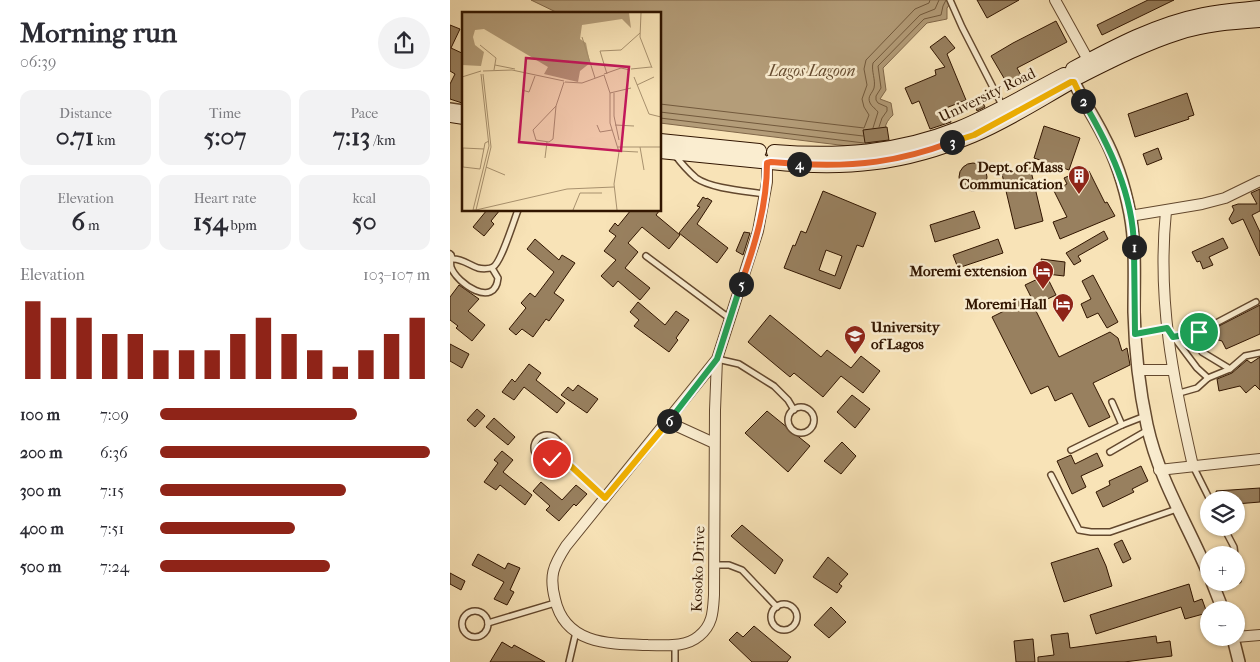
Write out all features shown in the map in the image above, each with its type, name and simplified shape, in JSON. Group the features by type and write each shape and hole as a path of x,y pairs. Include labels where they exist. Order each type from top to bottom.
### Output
{"main road":[{"name":"University Road","path":"666,151 766,158 883,150 934,138 1006,112 1157,28 1204,14 1260,8"},
{"name":"University Road","path":"1091,65 1176,33 1226,22 1260,20"},
{"name":"University Road","path":"661,141 766,158"}],"street":[{"path":"1055,0 1091,65"},
{"path":"1072,77 1082,100 1104,136 1119,174 1130,216 1134,243 1135,334 1145,416 1159,470 1200,553"},
{"name":"Kosoko Drive","path":"717,359 566,546 556,562 552,574 556,607 566,623 585,637 612,644 675,645 688,643 699,637 708,627 712,617 717,359 758,231 765,194 766,158"},
{"path":"1130,216 1166,211 1225,198 1260,181"},
{"path":"1166,211 1162,281 1176,394 1193,466"},
{"path":"1138,370 1172,370"},
{"path":"668,422 714,443"},
{"path":"1159,470 1260,459"},
{"path":"1245,636 1260,635"},
{"path":"1236,646 1239,662"}],"lane":[{"path":"950,0 1006,112"},
{"path":"666,151 698,179 714,185 765,194"},
{"path":"450,254 453,259 460,259 478,268 492,268 496,265 502,253 518,211"},
{"path":"450,254 451,268 465,284 484,294 491,293 496,289 498,278 492,268"},
{"path":"646,256 729,318"},
{"path":"1173,337 1199,332 1256,302"},
{"path":"1135,334 1167,328 1208,378"},
{"path":"1194,333 1202,352 1230,369"},
{"path":"1176,394 1197,388 1208,378 1230,369 1245,356 1260,353"},
{"path":"717,359 739,364 774,386 788,400 794,410"},
{"path":"1112,402 1122,425"},
{"path":"802,407 810,410 814,418 813,426 810,430 802,433 791,428 788,420 794,410 802,407"},
{"path":"1071,450 1145,416"},
{"path":"1110,452 1148,430"},
{"path":"543,435 552,436 559,446 558,454 552,459 544,460 536,456 534,448 536,440 543,435"},
{"path":"558,454 605,498"},
{"path":"1193,466 1206,491"},
{"path":"1051,475 1079,530 1110,532 1178,508"},
{"path":"714,565 728,565 742,570 777,607"},
{"path":"488,622 555,603"},
{"path":"785,604 793,608 797,616 793,627 785,630 774,626 772,614 777,607 785,604"},
{"path":"475,611 484,615 488,622 488,627 483,634 476,637 468,635 462,625 462,620 467,614 475,611"},
{"path":"569,662 576,632"},
{"path":"675,645 675,662"}],"water":[{"name":"Lagos Lagoon","path":"531,0 953,0 947,8 947,19 927,23 883,68 886,90 880,99 891,103 893,115 885,128 886,144 872,149 661,123 661,12 556,12"}],"building":[{"path":"977,0 1019,0 987,18"},
{"path":"1148,0 1174,0 1102,35 1097,25"},
{"path":"1056,21 1067,42 1017,68 1022,77 1008,85 991,56"},
{"path":"450,25 460,29 451,48 462,53 462,103 450,99 450,84 455,74 450,71"},
{"path":"945,36 955,48 947,54 966,100 946,108 951,122 930,129 919,101 912,104 905,88 936,75 935,70 945,67 930,47"},
{"path":"991,92 994,99 983,103 985,107 977,111 972,99"},
{"path":"1187,93 1194,115 1188,117 1189,119 1135,137 1128,114"},
{"path":"1044,126 1080,138 1069,170 1034,158"},
{"path":"887,127 889,140 865,143 863,130"},
{"path":"1158,148 1162,159 1147,165 1143,154"},
{"path":"973,163 983,167 987,177 983,187 973,191 963,187 959,177 963,167"},
{"path":"1030,167 1043,221 1015,229 1002,174"},
{"path":"1089,171 1105,203 1107,202 1115,216 1060,239 1053,222 1067,217 1054,191 1067,184 1064,178 1073,174 1075,178"},
{"path":"1260,189 1260,211 1252,215 1260,232 1260,256 1243,219 1232,224 1229,219 1234,210 1232,206 1238,204 1257,204 1251,193"},
{"path":"823,191 876,213 863,247 857,245 840,289 784,268 801,231 806,233","holes":["826,250 842,256 835,276 819,270"]},
{"path":"703,197 712,201 697,224 728,248 717,263 679,233 700,207 697,206"},
{"path":"486,211 499,211 491,221 494,224 484,236 473,227"},
{"path":"630,211 659,211 656,215 680,235 669,249 642,227 628,243 638,252 625,268 650,288 640,300 618,281 613,287 601,276 616,260 604,251 616,236 609,231 615,223 618,226"},
{"path":"974,211 980,228 935,242 930,225"},
{"path":"1104,231 1108,239 1078,256 1081,261 1074,265 1066,253"},
{"path":"744,232 750,233 743,255 736,251"},
{"path":"1223,238 1228,248 1209,257 1213,265 1203,269 1200,261 1197,262 1192,252"},
{"path":"535,239 559,260 562,255 575,263 554,293 564,300 549,321 546,319 533,337 522,329 516,335 509,329 526,308 521,303 530,293 535,297 554,272 527,249"},
{"path":"998,239 1003,253 958,268 953,255"},
{"path":"1041,259 1065,262 1064,276 1047,274"},
{"path":"1046,275 1056,295 1035,305 1025,285"},
{"path":"1093,275 1118,322 1107,328 1098,313 1087,318 1081,304 1091,299 1082,281"},
{"path":"459,285 479,299 468,311 485,325 472,341 456,328 458,326 450,320 450,297"},
{"path":"1014,299 1032,303 1059,357 1110,332 1118,338 1122,351 1127,348 1130,365 1093,383 1110,417 1089,427 1072,393 1055,401 1048,386 1031,394 992,317 1008,309"},
{"path":"638,302 665,325 676,311 689,320 669,352 634,326 639,320 630,312"},
{"path":"1260,305 1260,334 1226,349 1222,341 1215,339 1215,328"},
{"path":"770,315 821,357 827,350 851,368 861,356 880,371 863,393 841,376 823,397 794,373 790,377 748,342"},
{"path":"450,344 469,354 462,368 450,361"},
{"path":"1260,357 1260,390 1255,385 1246,393 1240,386 1219,391 1217,379 1232,373 1247,360 1251,363"},
{"path":"529,364 541,373 536,380 565,403 557,413 524,387 514,400 502,392 512,379 515,382"},
{"path":"578,385 598,399 587,413 561,395 568,387 573,391"},
{"path":"852,395 870,409 855,428 837,412"},
{"path":"477,409 485,416 475,427 467,420"},
{"path":"767,411 810,446 788,472 745,433"},
{"path":"494,418 515,437 508,445 486,427"},
{"path":"842,442 856,456 841,474 824,461"},
{"path":"502,451 513,460 503,472 532,495 525,505 500,485 496,490 484,482 498,463 494,460"},
{"path":"1097,453 1103,466 1081,476 1086,487 1072,494 1057,461 1071,455 1075,464"},
{"path":"1141,466 1148,481 1132,489 1134,492 1103,507 1096,492 1110,485 1109,481"},
{"path":"541,482 562,500 576,485 587,494 576,506 574,504 559,521 546,510 550,506 533,491"},
{"path":"1260,488 1260,502 1245,503 1245,491 1216,491"},
{"path":"742,525 783,560 775,574 731,536"},
{"path":"1122,540 1131,559 1123,563 1114,544"},
{"path":"1098,548 1112,586 1064,602 1051,563"},
{"path":"478,554 505,569 508,563 520,568 510,590 514,592 507,605 494,599 504,582 472,565"},
{"path":"828,557 848,574 839,584 842,586 837,593 813,577"},
{"path":"450,573 465,581 461,590 450,584"},
{"path":"1189,584 1194,602 1202,599 1203,601 1200,601 1200,615 1185,619 1181,607 1096,634 1090,615"},
{"path":"831,607 846,622 829,638 814,625"},
{"path":"754,626 791,657 787,662 752,662 729,640 737,632 743,637"},
{"path":"1068,633 1070,648 1156,636 1157,643 1170,641 1172,656 1124,662 1038,662 1038,657 1054,655 1051,635"},
{"path":"1033,639 1035,662 1016,662 1014,641"},
{"path":"502,642 512,648 514,645 545,662 490,662"}],"place":[{"name":"Dept. of Mass Communication","path":"1079,195"},
{"name":"Moremi extension","path":"1043,290"},
{"name":"Moremi Hall","path":"1063,323"},
{"name":"University of Lagos","path":"855,355"}],"route":[{"path":"552,459 558,454 605,498 717,359 758,231 767,182 767,163 834,166 871,164 909,156 974,135 1071,82 1074,82 1082,100 1104,136 1126,196 1134,243 1135,334 1167,328 1173,337 1199,332"}]}
